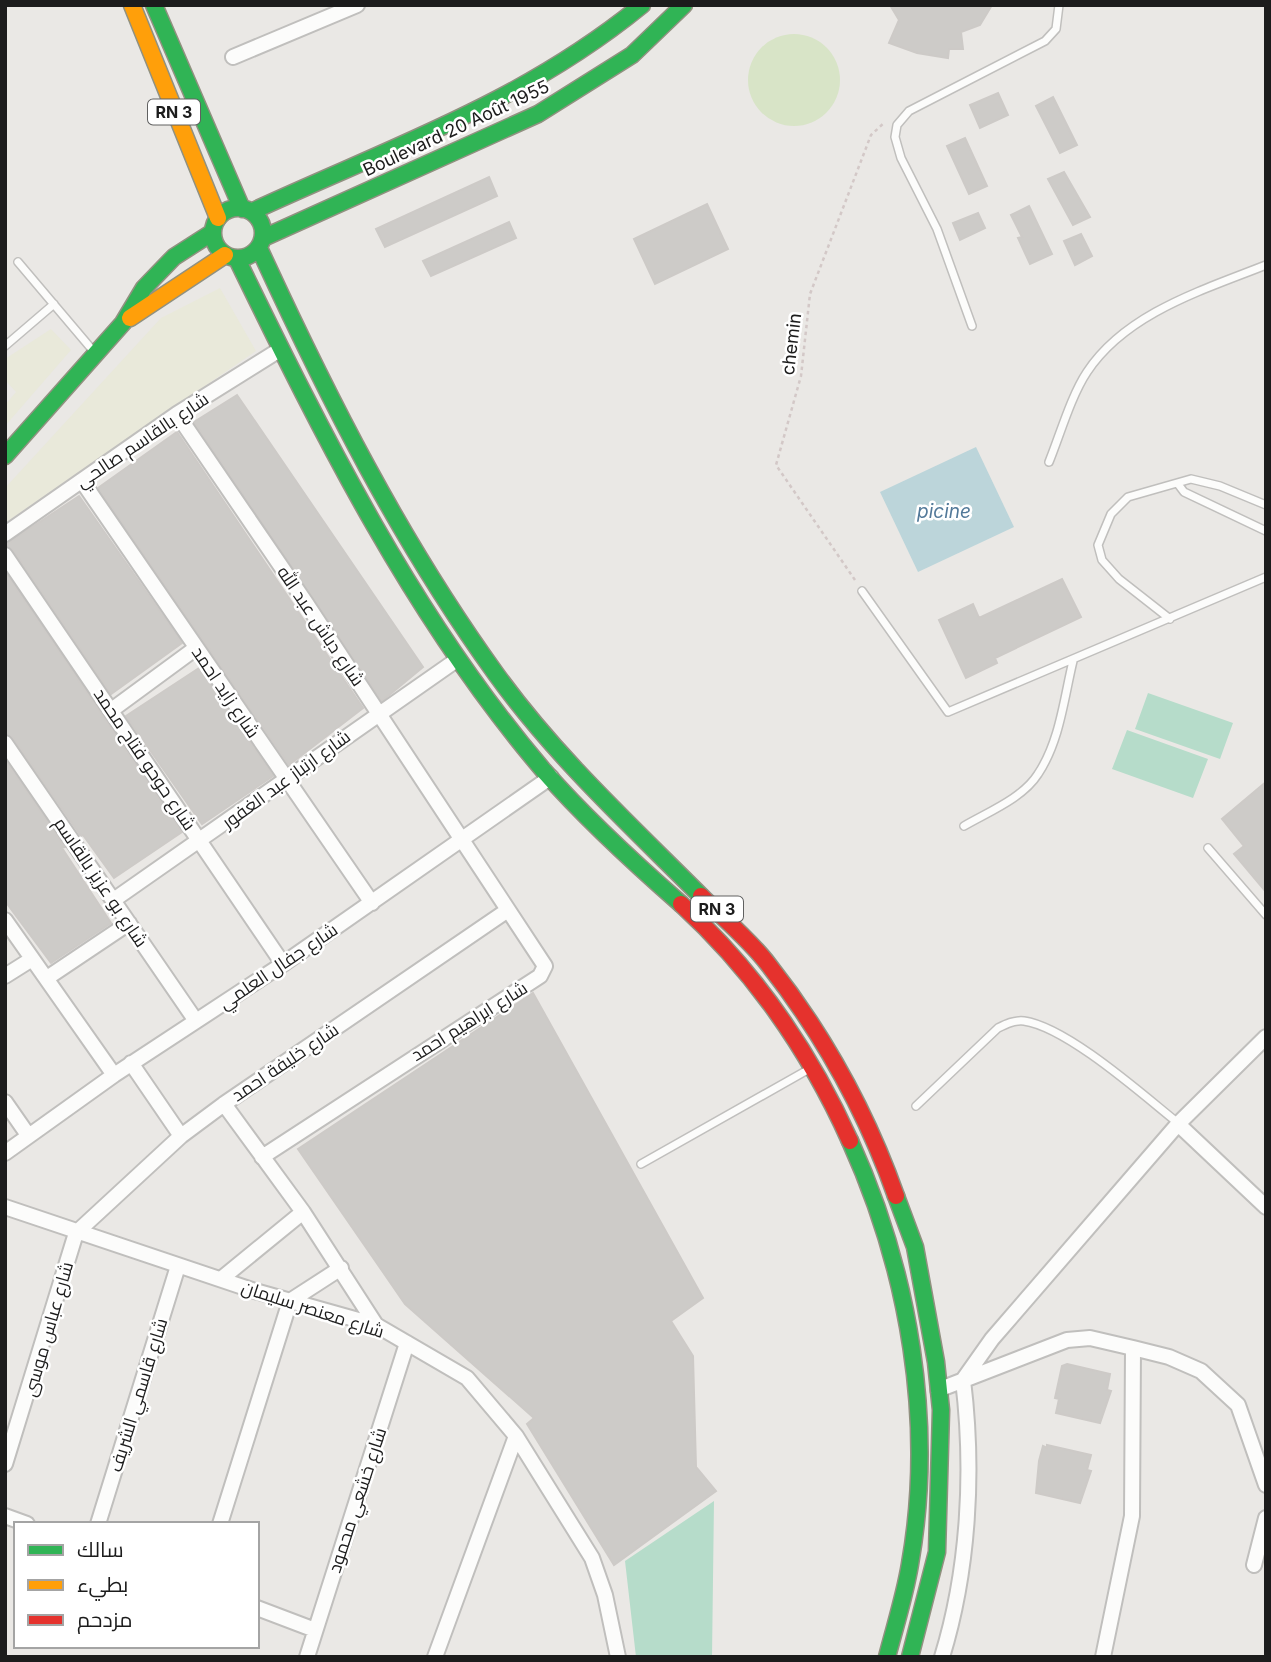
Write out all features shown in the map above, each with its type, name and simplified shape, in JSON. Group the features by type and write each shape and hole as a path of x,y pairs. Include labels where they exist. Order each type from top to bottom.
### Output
{"main road":[{"name":"RN 3","path":"132,5 216,225"},
{"name":"RN 3","path":"155,5 247,210"},
{"name":"Boulevard 20 Août 1955","path":"247,210 530,85 575,59 642,5"},
{"name":"Boulevard 20 Août 1955","path":"261,243 538,114 632,55 684,5"},
{"path":"5,456 123,323 151,281 174,257 216,225 232,209 247,210 263,227 261,243 252,255 231,257 123,323"},
{"path":"216,225 217,247 231,257"},
{"name":"RN 3","path":"261,243 359,456 452,610 497,676 581,776 745,937 793,995 827,1045 873,1134 900,1200 915,1247 936,1362 942,1439 937,1552 910,1657"},
{"name":"RN 3","path":"231,257 374,530 458,659 519,741 551,777 598,828 719,941 776,1010 815,1066 865,1170 890,1241 915,1367 918,1406 917,1499 903,1602 887,1657"}],"street":[{"path":"233,57 357,5"},
{"name":"شارع بالقاسم صالحي","path":"5,534 177,414 281,349"},
{"name":"شارع دباش عبد الله","path":"177,414 461,840"},
{"name":"شارع زايد احمد","path":"82,481 372,903"},
{"name":"شارع حوحو فتاح محمد","path":"5,555 113,709 283,964"},
{"path":"113,709 197,648"},
{"name":"شارع ارتباز عبد الغفور","path":"115,899 286,781 378,712 458,659"},
{"name":"شارع بو عزيز بالقاسم","path":"5,743 115,899 196,1021"},
{"name":"شارع جفال العلمي","path":"5,1153 131,1063 283,964 551,777"},
{"name":"شارع ابراهيم احمد","path":"262,1157 544,973 544,962 461,840"},
{"name":"شارع خليفة احمد","path":"76,1233 181,1136 223,1104 508,910"},
{"path":"5,920 114,1075"},
{"path":"47,978 129,923"},
{"path":"5,976 32,958"},
{"path":"942,1657 962,1558 969,1426 963,1380 992,1339 1178,1124 1266,1037"},
{"path":"131,1063 181,1136"},
{"path":"5,1102 28,1135"},
{"path":"223,1104 303,1212 376,1325"},
{"path":"1178,1124 1266,1207"},
{"name":"شارع معنصر سليمان","path":"5,1207 178,1266 376,1325 467,1378 516,1436 592,1558 604,1595 618,1657"},
{"path":"221,1279 303,1212"},
{"name":"شارع عباس موسى","path":"5,1464 76,1233"},
{"name":"شارع قاسمي الشريف","path":"99,1522 178,1266"},
{"path":"221,1522 290,1301 341,1268"},
{"path":"937,1390 1067,1340 1090,1338 1169,1357 1201,1371 1238,1405 1266,1485"},
{"name":"شارع خشعي محمود","path":"307,1657 407,1343"},
{"path":"1103,1657 1132,1516 1133,1348"},
{"path":"435,1657 516,1436"},
{"path":"5,1516 22,1522"},
{"path":"1254,1565 1266,1518"},
{"path":"937,1552 962,1558"},
{"path":"259,1609 315,1630"}],"lane":[{"path":"972,326 937,229 901,158 895,137 897,125 909,111 1045,41 1056,29 1059,5"},
{"path":"18,262 96,353"},
{"path":"1049,462 1086,373 1113,342 1156,312 1266,265"},
{"path":"5,345 54,304"},
{"path":"1170,619 1119,579 1102,560 1098,545 1111,514 1128,496 1191,479 1266,505"},
{"path":"1178,484 1184,492 1266,531"},
{"path":"862,591 948,712 1266,577"},
{"path":"964,826 1008,801 1038,775 1057,733 1073,660"},
{"path":"1209,848 1266,915"},
{"path":"916,1106 998,1028 1009,1022 1024,1021 1055,1032 1129,1084 1178,1124"},
{"path":"641,1164 815,1066"}],"path":[{"name":"chemin","path":"862,591 776,465 801,376 810,294 871,135 889,120"}],"shaded area":[{"path":"220,288 256,351 5,523 5,488 161,318"},
{"path":"51,329 71,350 5,426 5,405 16,392 5,380 5,359"}],"green space":[{"path":"794,34 812,37 827,47 837,62 840,80 837,98 827,113 812,123 794,126 776,123 761,113 751,98 748,80 751,62 761,47 776,37"},
{"path":"1148,693 1233,723 1220,759 1135,729"},
{"path":"1127,730 1208,759 1193,798 1112,769"},
{"path":"714,1501 712,1657 636,1657 625,1561"}],"water":[{"name":"picine","path":"976,447 1014,527 918,572 880,492"}],"building":[{"path":"890,5 992,5 980,25 961,32 963,49 949,49 948,58 917,53 889,43 899,20"},
{"path":"998,93 1008,115 980,128 970,105"},
{"path":"1053,97 1077,145 1060,153 1036,106"},
{"path":"965,138 987,186 969,194 947,146"},
{"path":"1064,172 1090,217 1073,225 1048,179"},
{"path":"489,177 497,196 385,247 376,229"},
{"path":"707,204 728,249 655,284 634,239"},
{"path":"1029,206 1052,254 1030,264 1018,238 1022,237 1011,215"},
{"path":"978,213 985,228 960,240 953,223"},
{"path":"509,222 516,238 431,276 423,261"},
{"path":"1081,234 1092,256 1075,265 1064,241"},
{"path":"237,395 423,667 382,701 194,422"},
{"path":"177,432 363,708 289,765 98,488"},
{"path":"79,496 182,643 111,694 13,550 5,545"},
{"path":"5,572 182,832 114,878 83,835 81,836 13,738 5,733"},
{"path":"1062,579 1081,617 995,658 997,663 966,678 939,620 973,604 979,618"},
{"path":"199,668 273,776 202,824 126,716"},
{"path":"5,760 65,847 62,848 111,923 51,963 5,901"},
{"path":"1266,782 1266,892 1234,854 1244,846 1222,819"},
{"path":"533,993 703,1298 671,1321 693,1356 696,1467 716,1491 614,1565 527,1424 534,1418 405,1304 298,1149"},
{"path":"1067,1364 1110,1374 1107,1390 1111,1391 1100,1423 1056,1413 1059,1399 1055,1398 1062,1366"},
{"path":"1047,1445 1091,1455 1087,1470 1091,1471 1080,1503 1036,1493 1039,1461 1043,1446 1047,1448"}],"traffic: fast":[{"path":"154,5 242,209"},
{"path":"253,211 405,144 503,96 550,70 642,5"},
{"path":"263,238 538,114 632,55 684,5"},
{"path":"238,208 256,215 263,233 256,251 238,258 220,251 213,233 220,215 238,208"},
{"path":"5,456 123,323 144,288 174,257 213,232"},
{"path":"259,248 367,467 461,624 519,704 568,762 701,896"},
{"path":"237,259 338,460 374,525 453,652 497,713 560,789 610,840 681,904"},
{"path":"850,1141 871,1191 902,1295 918,1402 917,1510 908,1576 887,1657"},
{"path":"896,1196 915,1247 936,1362 941,1410 937,1552 910,1657"}],"traffic: slow":[{"path":"132,5 218,218"},
{"path":"130,318 225,255"}],"traffic: jam":[{"path":"701,896 761,955 807,1018 857,1104 896,1196"},
{"path":"681,904 732,956 778,1014 817,1076 850,1141"}]}
